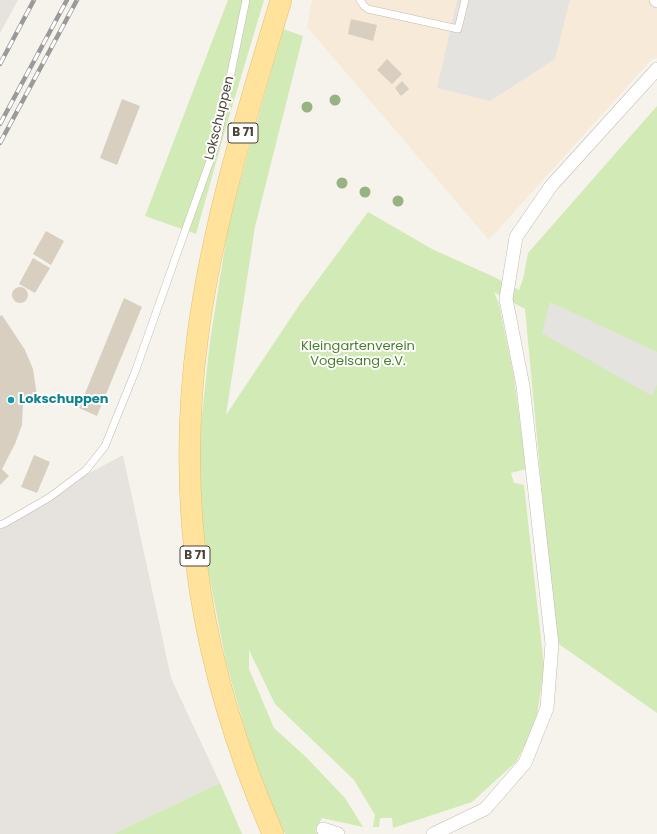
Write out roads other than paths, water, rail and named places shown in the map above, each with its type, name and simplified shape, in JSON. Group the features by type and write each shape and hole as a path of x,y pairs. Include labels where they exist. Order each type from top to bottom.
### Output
{"main road":[{"name":"B 71","path":"273,834 237,743 227,712 208,639 201,601 191,523 189,445 194,366 209,267 236,158 281,0"}],"street":[{"path":"433,834 486,809 525,763 547,708 552,644 523,386 506,298 516,237 551,186 657,69"},
{"path":"324,828 338,834"}],"lane":[{"name":"Lokschuppen","path":"0,525 50,497 86,470 105,446 135,372 217,142 246,0"},
{"path":"360,0 368,9 458,29 465,0"}],"railway":[{"path":"0,64 34,0"},
{"path":"0,124 67,0"},
{"path":"0,143 77,0"}],"place":[{"name":"Lokschuppen","path":"11,400"}],"park label":[{"name":"Kleingartenverein Vogelsang e.V.","path":"358,354"}]}
